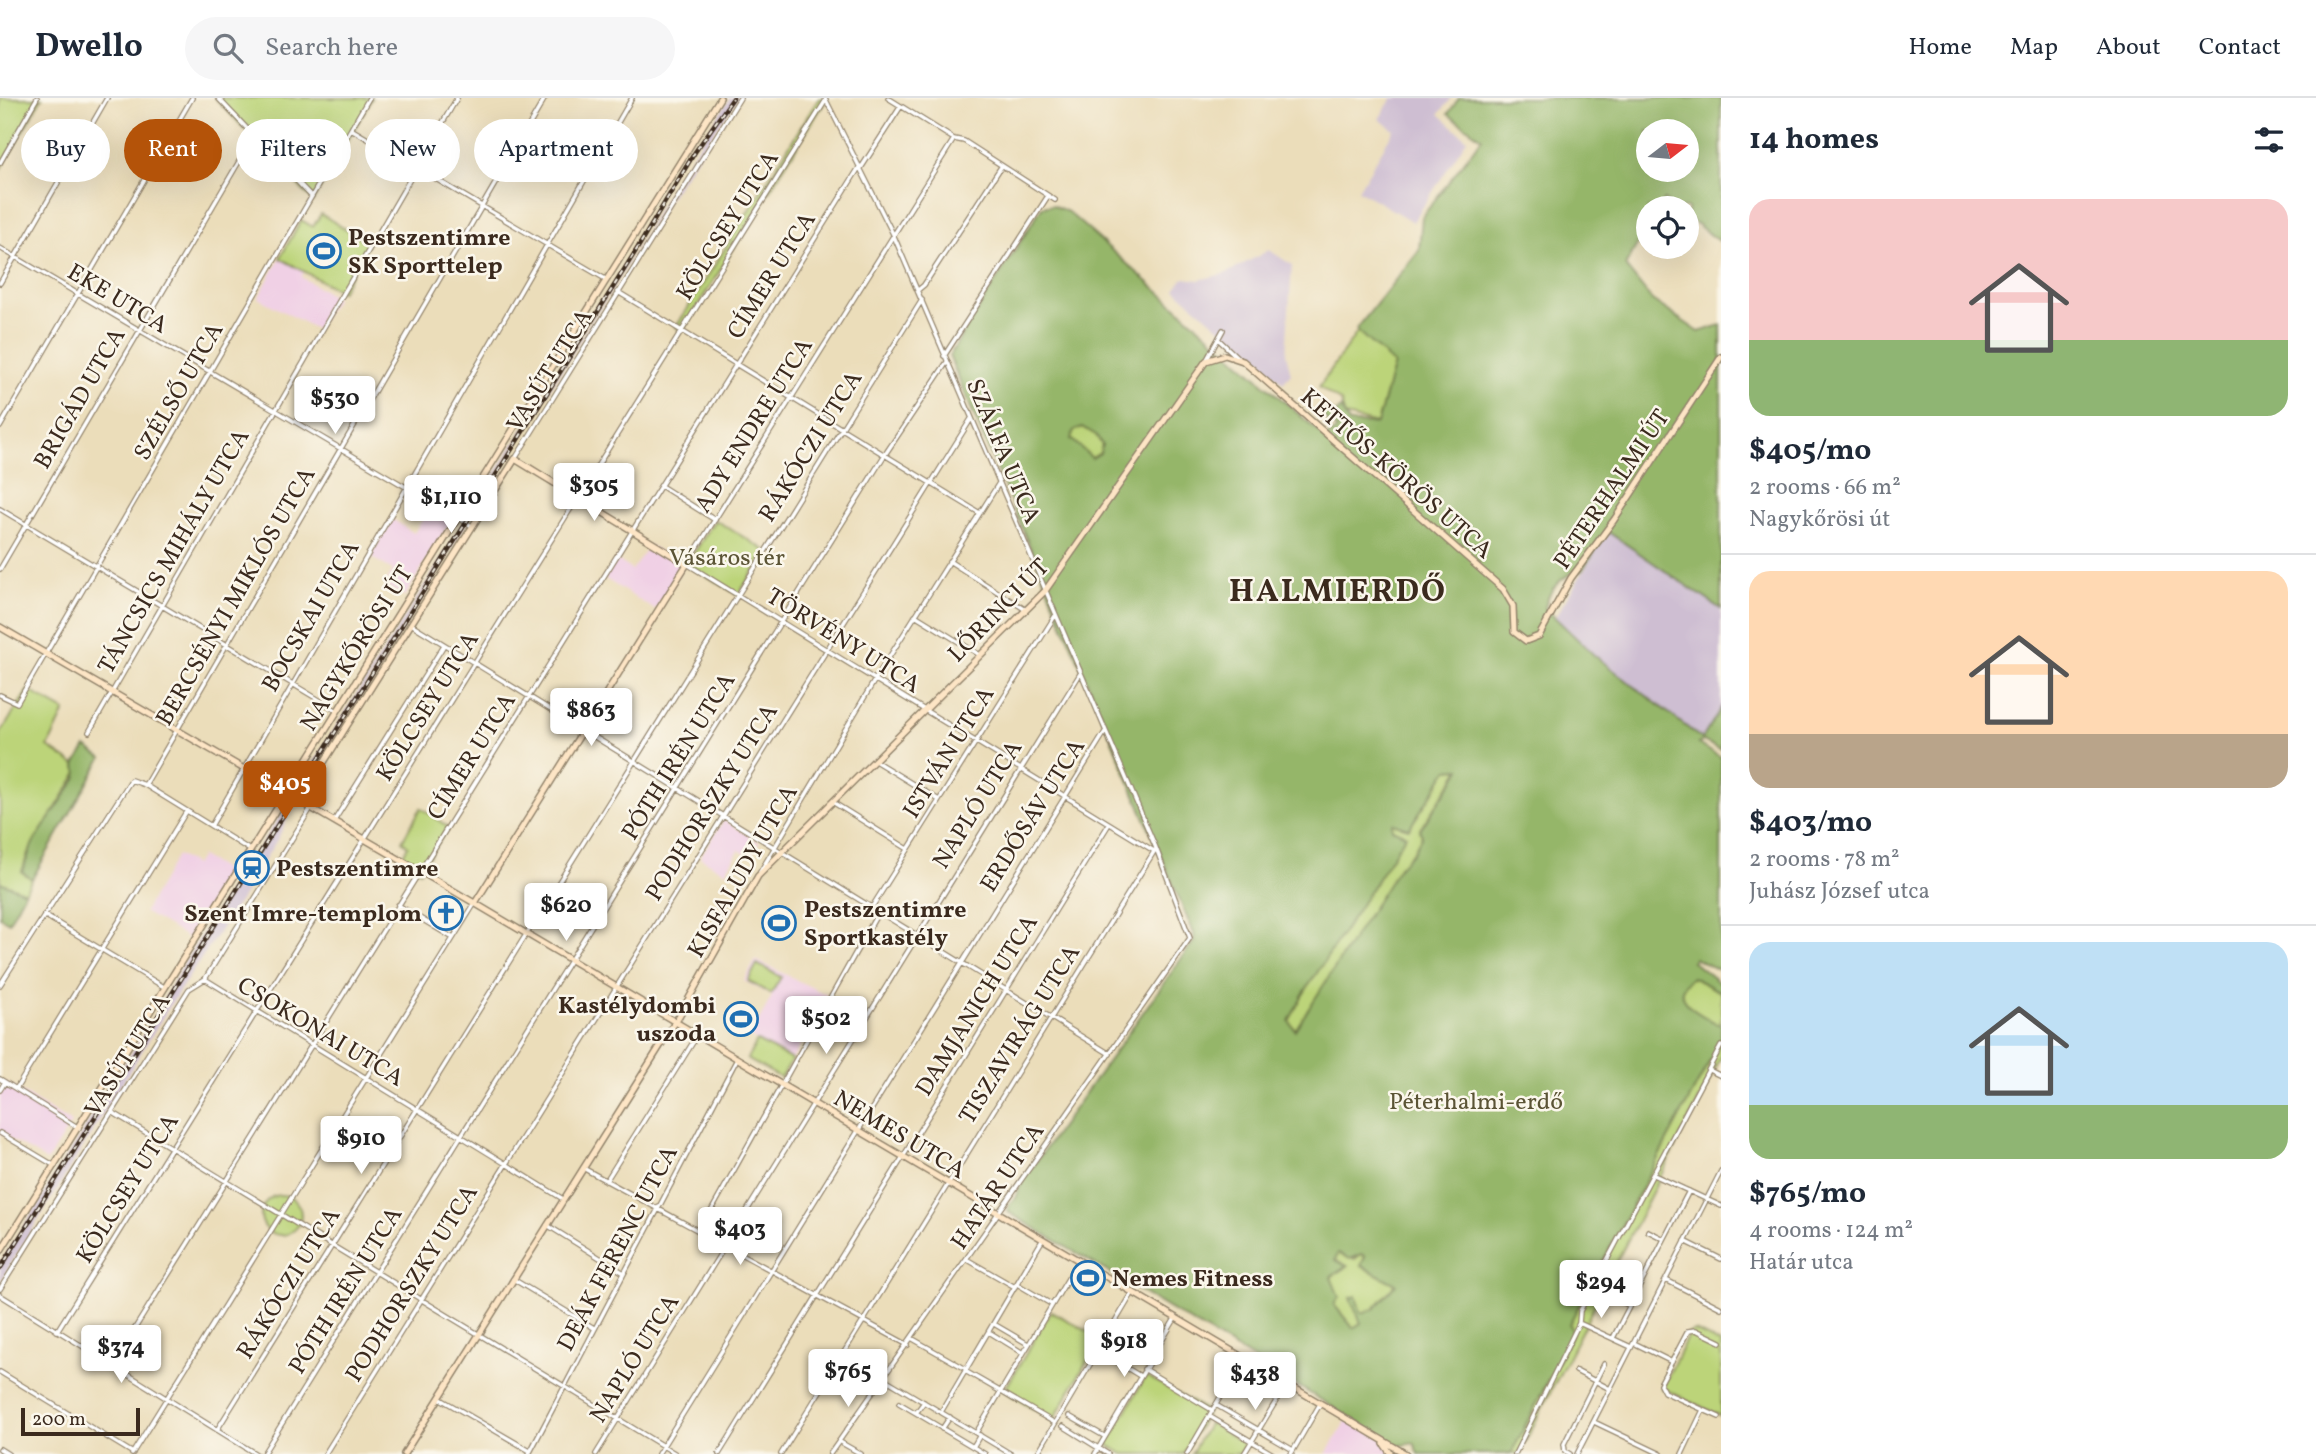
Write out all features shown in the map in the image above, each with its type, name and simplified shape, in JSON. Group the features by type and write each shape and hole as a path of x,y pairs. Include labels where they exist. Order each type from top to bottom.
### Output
{"street":[{"path":"0,163 37,98"},
{"path":"0,283 107,98"},
{"path":"0,426 192,98"},
{"path":"218,98 238,119"},
{"name":"SZÉLSŐ UTCA","path":"351,129 369,98"},
{"name":"TÁNCSICS MIHÁLY UTCA","path":"445,119 457,98"},
{"name":"BERCSÉNYI MIKLÓS UTCA","path":"145,785 545,98"},
{"name":"BOCSKAI UTCA","path":"211,826 632,98"},
{"name":"NAGYKŐRÖSI ÚT","path":"0,1252 720,98"},
{"name":"VASÚT UTCA","path":"304,804 310,784 740,98"},
{"path":"888,98 954,139 964,141 1055,200"},
{"name":"SZÁLFA UTCA","path":"825,99 861,167 918,290 1155,849 1190,938"},
{"name":"KÖLCSEY UTCA","path":"57,1331 825,99"},
{"name":"CÍMER UTCA","path":"112,1365 631,531 901,106"},
{"path":"351,129 365,137"},
{"name":"ADY ENDRE UTCA","path":"133,1454 954,139"},
{"name":"BRIGÁD UTCA","path":"0,569 236,166"},
{"path":"918,290 924,285 1001,167"},
{"path":"298,182 311,196"},
{"name":"SZÉLSŐ UTCA","path":"0,695 17,703 319,182"},
{"name":"TÁNCSICS MIHÁLY UTCA","path":"89,732 409,182"},
{"path":"440,182 607,280"},
{"path":"944,356 1048,196"},
{"name":"EKE UTCA","path":"0,248 472,526"},
{"path":"618,292 978,512"},
{"name":"RÁKÓCZI UTCA","path":"217,1430 922,300"},
{"path":"1206,361 1223,330"},
{"name":"KETTŐS-KÖRÖS UTCA","path":"1217,339 1503,589 1513,606 1514,632 1523,640 1533,640"},
{"path":"1206,361 1220,355 1237,357"},
{"name":"PÉTERHALMI ÚT","path":"1533,640 1539,636 1571,579 1614,520 1721,357"},
{"name":"LŐRINCI ÚT","path":"758,876 1045,591 1206,361"},
{"name":"PÓTH IRÉN UTCA","path":"263,1454 884,456 947,362"},
{"name":"PODHORSZKY UTCA","path":"325,1454 971,419"},
{"name":"TÖRVÉNY UTCA","path":"515,459 876,678 1109,824 1155,849"},
{"name":"KISFALUDY UTCA","path":"404,1454 674,1022 773,846 978,512 999,483"},
{"path":"661,486 715,520"},
{"path":"0,509 336,710"},
{"path":"949,561 1026,610"},
{"path":"915,615 980,655"},
{"name":"ISTVÁN UTCA","path":"872,907 1055,616"},
{"path":"410,624 1110,1054"},
{"name":"NEMES UTCA","path":"0,627 571,960 1404,1453"},
{"path":"334,822 444,645"},
{"name":"NAPLÓ UTCA","path":"596,1454 1080,674"},
{"name":"ERDŐSÁV UTCA","path":"658,1454 1105,732"},
{"path":"875,761 939,800"},
{"path":"0,985 127,782 136,781 145,785 250,850"},
{"path":"834,803 908,849"},
{"name":"VASÚT UTCA","path":"0,1289 189,989 205,979 311,808"},
{"path":"16,1089 186,812"},
{"name":"DAMJANICH UTCA","path":"719,1454 1109,824"},
{"name":"TISZAVIRÁG UTCA","path":"781,1454 1155,849"},
{"path":"398,905 454,938"},
{"path":"700,1231 879,911"},
{"path":"44,915 164,987"},
{"name":"HATÁR UTCA","path":"830,1454 913,1339 1190,938"},
{"name":"CSOKONAI UTCA","path":"205,979 563,1199"},
{"path":"606,1181 697,1036"},
{"path":"1514,1454 1579,1323 1580,1311 1721,1046"},
{"name":"DEÁK FERENC UTCA","path":"529,1453 737,1059"},
{"path":"1709,1070 1721,1076"},
{"path":"0,1090 2,1081 79,1128"},
{"path":"112,1112 676,1454"},
{"path":"0,1133 54,1166"},
{"path":"583,1168 908,1345"},
{"path":"1577,1454 1721,1171"},
{"path":"1654,1175 1721,1206"},
{"path":"1613,1338 1689,1191"},
{"path":"547,1225 624,1273"},
{"path":"1648,1231 1664,1239"},
{"path":"941,1412 1043,1239"},
{"path":"1685,1241 1721,1259"},
{"path":"968,1260 1052,1305"},
{"path":"973,1447 1028,1344 1079,1260"},
{"path":"513,1279 594,1328"},
{"path":"1666,1280 1721,1308"},
{"path":"1037,1454 1133,1292"},
{"path":"0,1295 256,1454"},
{"path":"1615,1298 1630,1306"},
{"path":"1095,1454 1176,1317"},
{"path":"1579,1323 1672,1362"},
{"path":"993,1324 1028,1344"},
{"path":"1719,1417 1661,1390 1660,1384 1690,1330 1721,1342"},
{"path":"989,1332 1023,1353"},
{"path":"913,1339 1055,1423"},
{"path":"1112,1344 1212,1410"},
{"path":"1104,1354 1140,1376"},
{"path":"1187,1454 1243,1358"},
{"path":"1570,1454 1565,1451 1564,1444 1604,1364"},
{"path":"1576,1371 1610,1389"},
{"path":"0,1372 133,1454"},
{"path":"885,1379 1011,1454"},
{"path":"1244,1454 1287,1383"},
{"path":"439,1398 529,1453"},
{"path":"916,1413 923,1402"},
{"path":"899,1403 985,1454"},
{"path":"1216,1405 1292,1452 1320,1404"},
{"path":"1682,1454 1703,1410"},
{"path":"1069,1416 1105,1436"},
{"path":"1209,1416 1273,1454"},
{"path":"942,1429 950,1417"},
{"name":"NEMES UTCA","path":"1349,1420 1384,1444 1393,1454 1404,1453"},
{"path":"1594,1422 1661,1454"},
{"path":"1063,1426 1108,1454"},
{"path":"839,1441 861,1454"},
{"path":"998,1454 1001,1448"},
{"path":"0,1449 8,1454"}],"shaded area":[{"path":"730,98 738,98 673,192 307,780 278,838 241,899 176,996 0,1282 0,1264 159,1008 185,960 288,803 636,249 669,190"},
{"path":"1392,98 1452,98 1439,114 1467,139 1413,222 1358,190 1394,130 1379,119"},
{"path":"1269,250 1292,265 1286,354 1291,374 1283,383 1175,289 1184,278 1199,280 1227,273"},
{"path":"280,258 304,271 301,277 336,298 316,329 258,298"},
{"path":"431,506 452,519 405,596 385,585 393,570 370,557 392,519 414,533"},
{"path":"1608,532 1721,609 1721,708 1702,739 1594,655 1555,617"},
{"path":"649,545 683,566 655,610 604,578 616,559 632,570"},
{"path":"724,820 759,842 751,857 739,850 725,872 700,857"},
{"path":"177,855 195,865 201,856 229,873 190,939 144,912"},
{"path":"756,960 827,995 792,1060 750,1037 772,996 744,981"},
{"path":"5,1082 71,1123 47,1161 0,1133 0,1090"},
{"path":"1349,1416 1398,1446 1395,1454 1326,1454"}],"green space":[{"path":"0,98 42,98 30,119 21,119 21,134 0,170"},
{"path":"215,98 372,98 351,135 351,119 236,120"},
{"path":"819,98 826,100 682,331 676,327"},
{"name":"Péterhalmi-erdő","path":"1459,98 1721,98 1721,239 1719,241 1699,226 1699,196 1636,196 1636,247 1625,266 1652,300 1699,332 1721,325 1721,609 1608,532 1581,572 1577,570 1556,585 1545,608 1594,655 1702,739 1721,708 1721,750 1703,741 1698,744 1721,757 1721,971 1694,958 1692,961 1721,984 1721,992 1692,977 1684,985 1682,992 1683,999 1694,1011 1718,1024 1721,1022 1721,1040 1569,1324 1572,1333 1511,1454 1419,1454 1414,1443 1398,1446 1008,1212 1009,1204 1016,1198 1021,1183 1194,941 1194,934 949,356 1042,207 1053,205 1068,212 1326,438 1337,429 1323,417 1327,408 1335,414 1341,408 1349,423 1377,424 1394,364 1356,330 1419,250 1422,217 1482,138 1448,114","holes":["1082,427 1096,435 1102,445 1100,453 1092,458 1071,439 1074,431","1461,769 1420,830 1422,836 1414,851 1399,867 1295,1030 1289,1021 1302,996 1406,835 1392,829 1392,823 1409,828 1448,770","1338,1253 1350,1259 1361,1254 1365,1256 1361,1266 1396,1284 1373,1310 1361,1313 1356,1296 1350,1298 1361,1323 1353,1328 1334,1305 1339,1297 1331,1277 1347,1266 1335,1260"]},
{"path":"295,182 324,182 313,201"},
{"name":"Pestszentimre SK Sporttelep","path":"321,214 368,243 341,292 280,258 301,220 313,227"},
{"path":"1358,331 1394,364 1377,424 1345,416 1341,402 1319,387"},
{"path":"1082,427 1096,435 1102,445 1100,453 1092,458 1071,439 1074,431"},
{"name":"Vásáros tér","path":"715,520 767,551 738,595 687,564"},
{"path":"28,690 65,711 48,747 75,765 78,772 28,853 22,872 32,879 25,892 0,882 0,734"},
{"path":"86,747 102,758 32,879 22,872 33,843 76,779 78,772 75,765"},
{"path":"1461,768 1420,829 1422,836 1414,851 1399,868 1296,1030 1289,1021 1302,996 1405,835 1392,829 1392,823 1409,828 1448,770"},
{"path":"421,808 448,827 420,871 400,860 408,846 402,841"},
{"path":"0,882 25,892 9,922 0,917"},
{"path":"757,964 781,977 771,994 748,981"},
{"path":"1692,977 1721,992 1721,1022 1718,1025 1694,1011 1683,999 1684,985"},
{"path":"1721,1040 1721,1057 1519,1454 1511,1454 1572,1333 1569,1324"},
{"path":"757,1041 792,1060 781,1078 747,1059"},
{"path":"281,1195 289,1196 295,1201 300,1207 300,1223 295,1229 289,1234 281,1235 273,1234 267,1229 262,1223 261,1215 262,1207 267,1201 273,1196"},
{"path":"1338,1253 1355,1259 1361,1254 1366,1256 1362,1266 1396,1284 1373,1310 1361,1314 1361,1323 1353,1328 1334,1305 1331,1277 1347,1266 1334,1260"},
{"path":"1051,1311 1100,1338 1053,1421 1004,1391"},
{"path":"1695,1331 1721,1344 1721,1416 1662,1388 1689,1333"},
{"path":"1146,1376 1208,1411 1183,1454 1123,1454 1107,1444"},
{"path":"1209,1423 1245,1444 1239,1454 1191,1454"}],"railway":[{"path":"0,1269 695,152 733,98"}],"place":[{"name":"Pestszentimre SK Sporttelep","path":"324,251"},
{"name":"Pestszentimre","path":"252,868"},
{"name":"Szent Imre-templom","path":"446,913"},
{"name":"Pestszentimre Sportkastély","path":"779,923"},
{"name":"Kastélydombi uszoda","path":"741,1019"},
{"name":"Nemes Fitness","path":"1088,1278"}],"district":[{"name":"HALMIERDŐ","path":"1338,590"}]}
